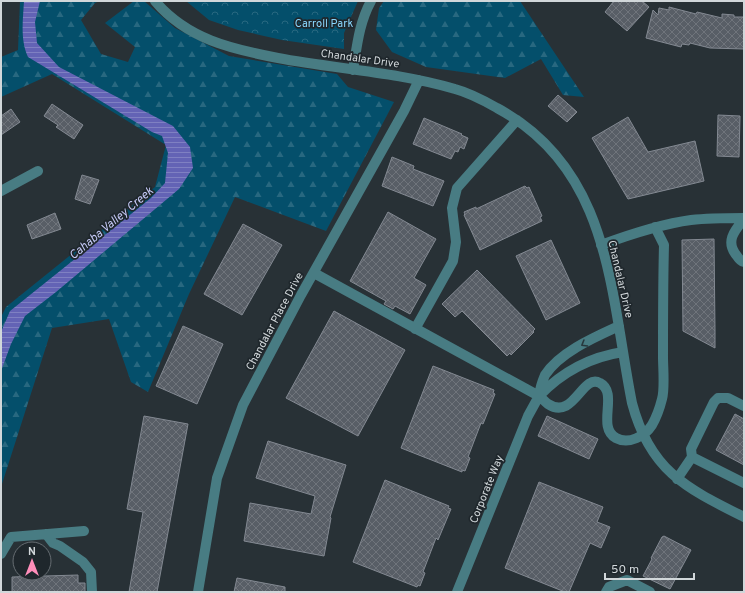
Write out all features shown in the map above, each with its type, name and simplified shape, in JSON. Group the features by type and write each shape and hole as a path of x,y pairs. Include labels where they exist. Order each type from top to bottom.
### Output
{"street":[{"name":"Chandalar Drive","path":"155,1 182,26 213,42 229,47 294,61 393,75 455,88 474,96 517,120 550,148 564,165 585,200 605,256 632,403 643,435 657,458 677,479 698,493 744,518"},
{"path":"353,70 358,36 363,17 371,1"},
{"name":"Chandalar Place Drive","path":"198,592 217,478 233,431 249,392 401,118 419,80"},
{"path":"415,328 453,261 456,242 452,208 458,188 517,120"},
{"path":"1,191 38,171"},
{"path":"601,245 655,227 690,220 707,218 744,219"},
{"path":"744,219 733,232 731,242 732,251 741,261 744,262"},
{"path":"314,274 539,396 548,404 556,407 566,406 574,401 585,386 592,382 599,382 604,386 608,397 607,424 609,431 622,441 631,440 643,435 652,425 662,398 664,245 655,227"},
{"name":"Corporate Way","path":"539,396 541,386 546,375 560,359 598,335 619,326"},
{"name":"Corporate Way","path":"457,592 528,416 539,396 548,386 574,368 594,358 623,352"},
{"path":"677,479 692,457 691,450 714,402 718,398 722,397 728,398 744,406"},
{"path":"692,457 744,483"},
{"path":"1,554 11,537 84,531"},
{"path":"46,534 53,543 83,562 91,572 92,592"},
{"path":"606,592 609,587 627,580 650,592"}],"green space":[{"path":"20,1 99,1 95,3 81,20 101,54 128,62 135,47 105,23 134,1 144,1 175,28 229,56 337,74 348,87 394,102 326,231 235,197 189,294 148,392 131,382 109,319 52,328 1,487 1,317 6,307 155,187 166,145 52,74 1,97 1,57 18,50"},
{"name":"Carroll Park","path":"186,1 358,1 344,33 344,49 282,40 238,30 209,20"},
{"path":"384,1 520,1 584,97 563,95 541,59 505,78 426,67 392,52 376,30 379,8"}],"shaded area":[{"path":"24,1 40,1 35,22 37,43 59,67 173,126 190,147 193,168 179,189 56,292 25,316 11,344 1,371 1,332 10,311 151,198 165,183 168,153 162,136 152,132 28,57 25,50 23,37"}],"building":[{"path":"614,1 642,1 649,7 627,31 605,12"},
{"path":"669,7 696,14 697,12 722,18 722,14 734,15 734,17 744,17 744,49 710,48 690,43 689,45 682,44 681,47 646,38 653,10 658,15 659,8 669,10"},
{"path":"558,95 577,112 567,122 548,106"},
{"path":"52,104 83,125 74,139 56,127 58,125 44,116"},
{"path":"11,109 20,122 1,135 1,116"},
{"path":"718,115 740,116 739,157 717,156"},
{"path":"628,117 648,152 695,141 704,181 628,199 592,138"},
{"path":"424,118 468,138 464,149 460,147 458,152 455,151 451,159 413,144"},
{"path":"392,157 414,166 413,169 444,181 433,206 382,186"},
{"path":"82,175 99,180 90,204 75,199"},
{"path":"525,186 527,188 529,187 542,216 540,217 542,221 480,250 464,212 476,207 476,209"},
{"path":"388,212 436,239 414,278 426,285 410,314 395,306 393,309 384,304 386,301 350,281"},
{"path":"55,213 61,229 32,239 27,225"},
{"path":"243,224 282,245 242,315 204,294"},
{"path":"714,239 715,348 683,331 682,240"},
{"path":"551,240 580,303 546,320 516,256"},
{"path":"477,270 535,329 533,331 534,332 511,355 510,353 507,356 462,311 455,317 442,304"},
{"path":"334,311 405,350 358,436 286,398"},
{"path":"183,326 223,344 197,404 156,386"},
{"path":"433,366 494,390 493,393 495,394 483,424 481,423 468,457 470,458 465,471 462,470 462,472 401,448"},
{"path":"735,414 744,419 744,465 716,450"},
{"path":"144,416 188,424 157,592 129,592 143,512 127,509"},
{"path":"547,416 598,439 589,459 538,436"},
{"path":"268,441 346,465 330,517 324,556 244,541 250,503 311,514 315,496 256,478"},
{"path":"385,480 449,506 448,508 451,509 438,540 436,538 423,572 425,573 420,586 418,585 417,587 353,562"},
{"path":"539,482 603,507 597,522 610,527 601,548 590,543 569,592 565,592 505,568"},
{"path":"664,536 691,550 670,589 643,576 662,537"},
{"path":"78,575 78,583 85,583 85,592 12,592 12,581 52,581 52,576"},
{"path":"237,578 285,587 285,592 234,592"}],"water label":[{"name":"Cahaba Valley Creek","path":"111,223"}]}
